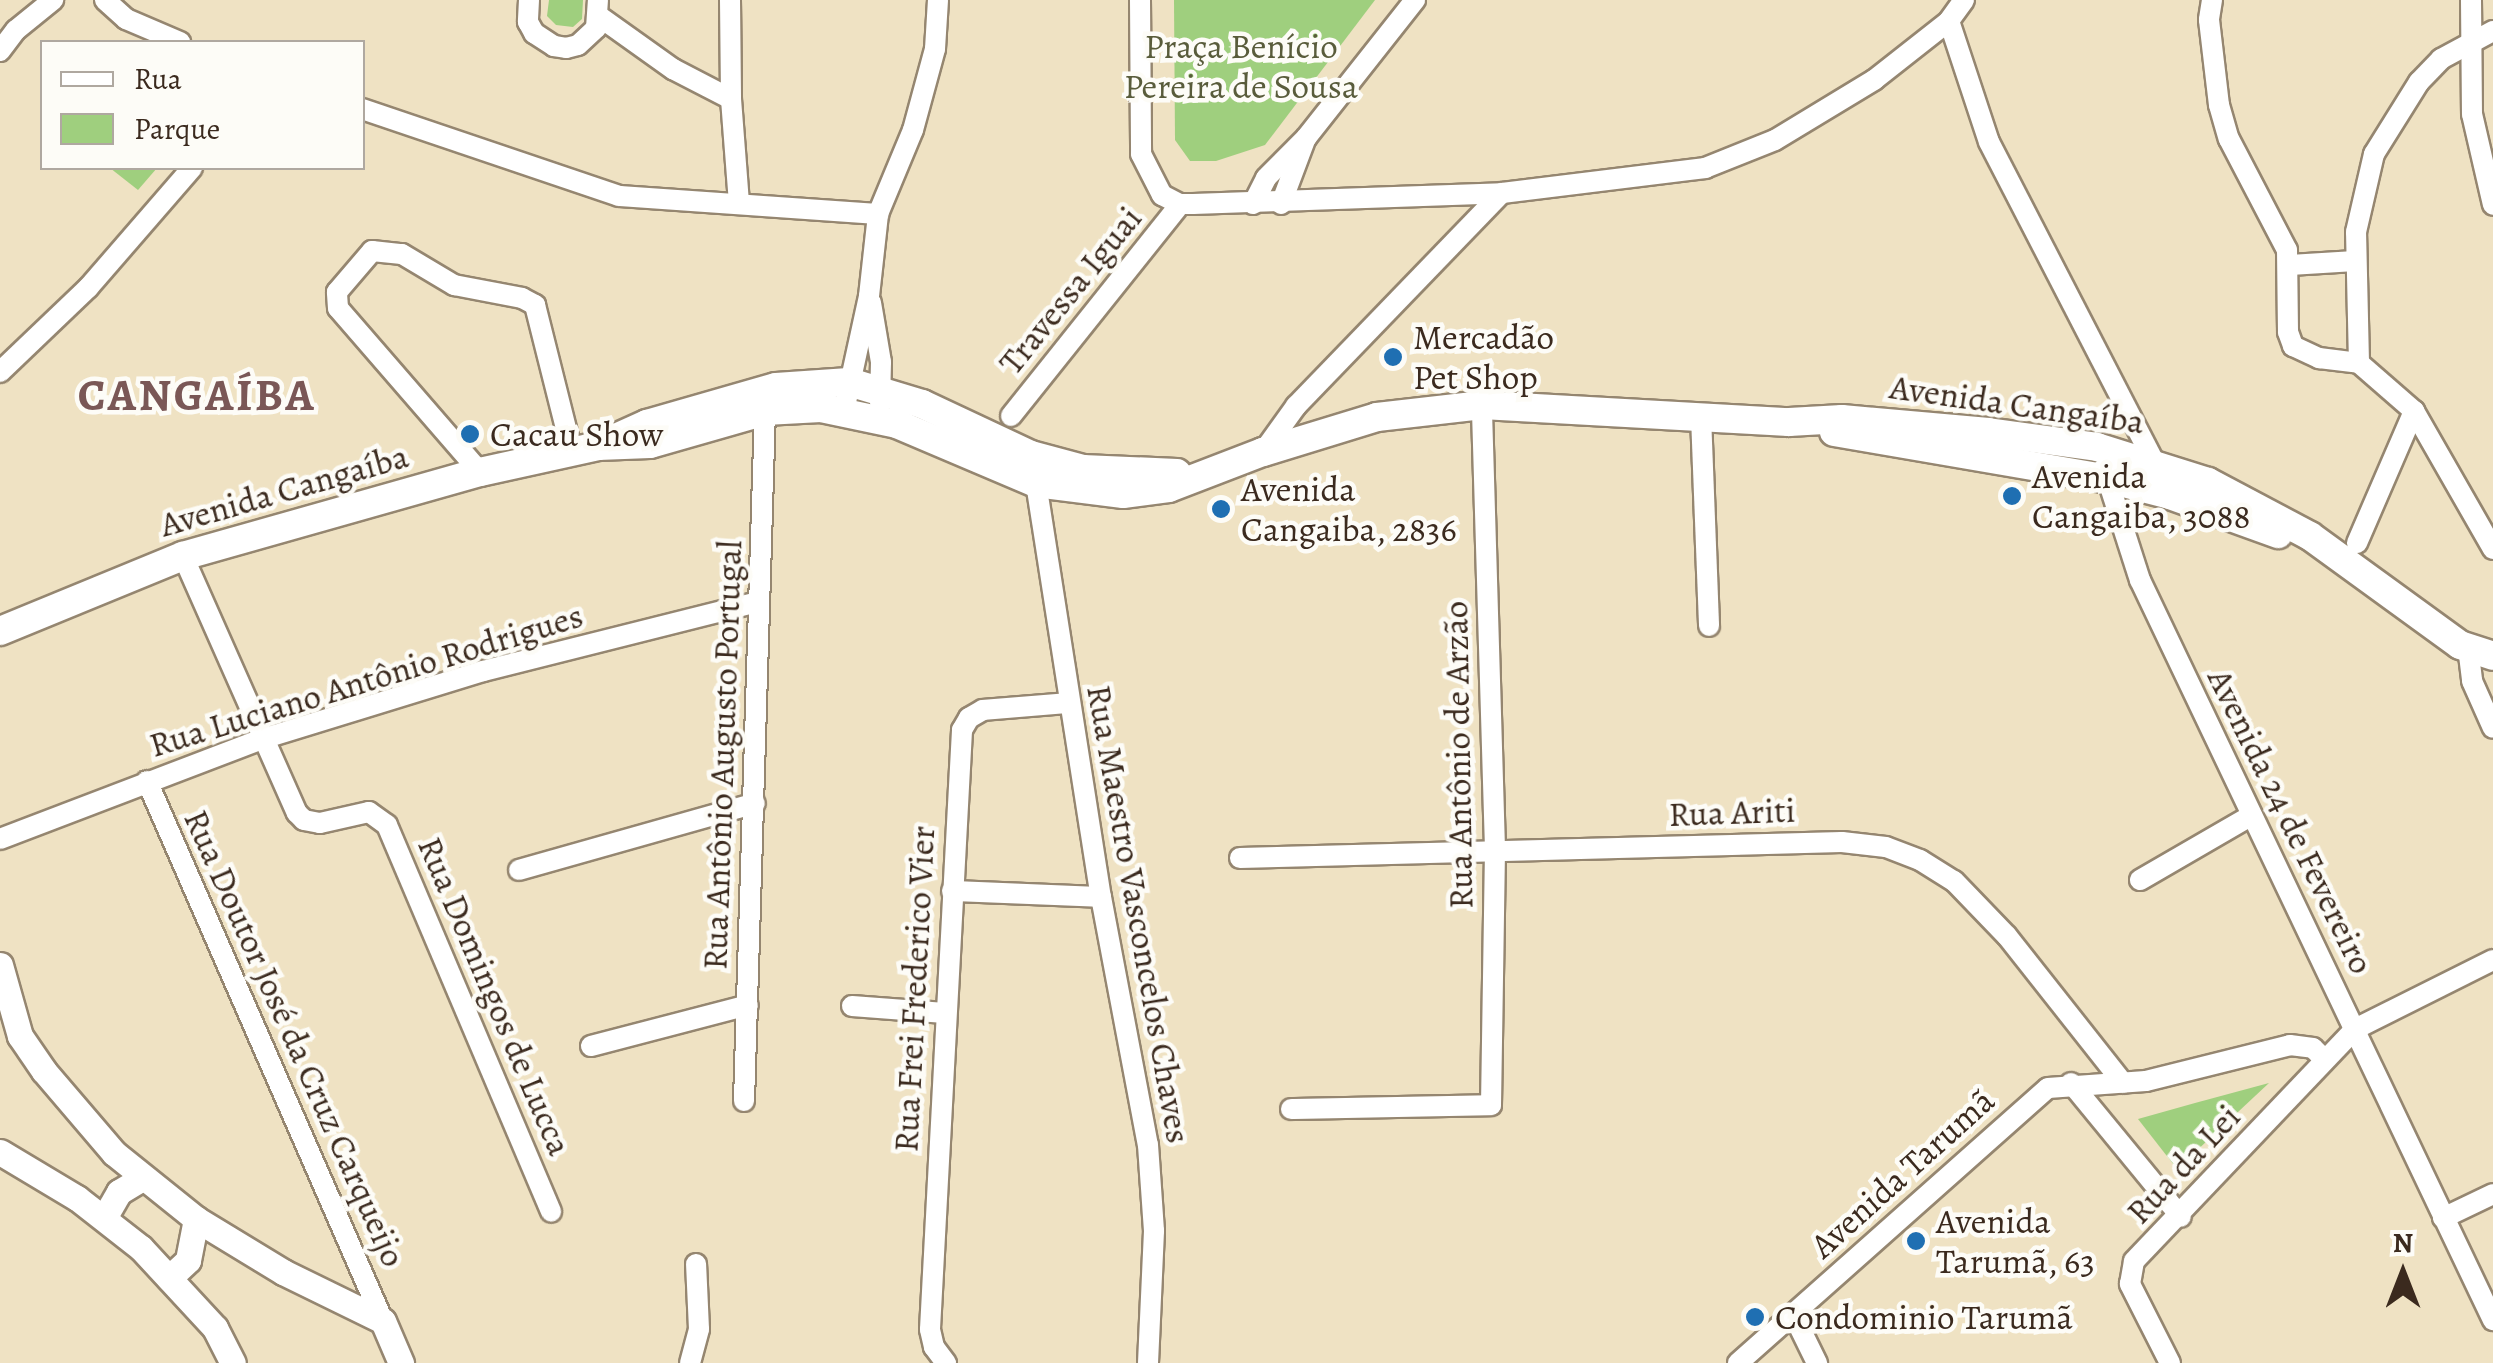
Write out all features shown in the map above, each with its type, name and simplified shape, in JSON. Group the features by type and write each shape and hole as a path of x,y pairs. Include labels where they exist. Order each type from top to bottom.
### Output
{"main road":[{"name":"Avenida Cangaíba","path":"585,449 648,424 776,387 849,382 879,405 1036,483 1124,494 1169,488 1263,452 1377,417 1482,405 1788,422 1901,423 2097,447 2156,462 2344,548 2480,652"},
{"name":"Avenida Cangaíba","path":"0,631 182,556 480,472 585,449 650,444 765,411 844,411 922,404 1031,456 1083,469 1205,473"},
{"name":"Avenida Cangaíba","path":"1788,422 1900,446 2108,479 2344,548"}],"street":[{"path":"0,51 16,30 53,0"},
{"path":"105,0 126,19 175,40"},
{"path":"529,0 528,22 534,33 554,46 578,45 596,28 599,8"},
{"path":"730,0 731,99 739,203"},
{"path":"844,411 869,296 878,214 913,130 935,50 938,0"},
{"path":"1140,0 1141,154 1162,194 1180,204 1281,204 1502,193 1705,168 1791,130 1874,80 1949,21 1964,0"},
{"path":"1253,204 1266,178 1306,138 1415,0"},
{"path":"2212,0 2214,66 2229,139 2281,234 2290,266 2288,332 2293,346 2319,358 2360,363 2414,411 2493,548"},
{"path":"2471,0 2472,114 2493,205"},
{"path":"599,8 673,69 731,99"},
{"path":"1949,21 1990,142 2170,496"},
{"path":"2360,363 2355,261 2362,198 2374,154 2390,122 2441,59 2493,31"},
{"path":"365,109 619,196 878,214"},
{"path":"1281,204 1306,138"},
{"path":"0,372 88,288 190,170"},
{"path":"1263,452 1310,391 1502,193"},
{"name":"Travessa Iguai","path":"1011,416 1180,204"},
{"path":"480,472 338,308 337,292 372,252 402,254 454,284 522,298 534,305 585,449"},
{"path":"2290,266 2355,261"},
{"path":"869,296 879,405"},
{"name":"Rua Antônio de Arzão","path":"1291,1109 1492,1104 1495,848 1482,405"},
{"name":"Rua Antônio Augusto Portugal","path":"744,1100 765,411"},
{"path":"2344,548 2414,411"},
{"path":"1702,416 1709,626"},
{"name":"Avenida 24 de Fevereiro","path":"2097,447 2140,580 2493,1320"},
{"name":"Rua Maestro Vasconcelos Chaves","path":"1036,483 1101,898 1148,1145 1154,1231 1149,1360"},
{"name":"Rua Domingos de Lucca","path":"182,556 262,739 304,820 320,823 368,812 386,825 551,1212"},
{"name":"Rua Luciano Antônio Rodrigues","path":"0,839 262,739 483,671 757,602"},
{"path":"2480,652 2472,681 2493,728"},
{"name":"Rua Frei Frederico Vier","path":"946,1363 934,1347 930,1329 956,785 962,730 969,718 998,708 1069,703"},
{"name":"Rua Doutor José da Cruz Carqueijo","path":"147,781 383,1321"},
{"path":"519,870 755,802"},
{"path":"2140,880 2252,815"},
{"name":"Rua Ariti","path":"1240,858 1495,848 1842,842 1886,847 1920,860 1954,881 2007,936 2123,1083"},
{"path":"952,892 1101,898"},
{"name":"Rua da Lei","path":"2170,1363 2129,1272 2355,1029 2493,960"},
{"path":"0,965 11,1010 28,1048 114,1153 196,1219 283,1272 383,1321 401,1363"},
{"path":"591,1046 748,1005"},
{"path":"852,1006 944,1014"},
{"path":"2071,1083 2123,1083 2179,1074 2290,1045 2313,1048 2324,1060"},
{"path":"2071,1083 2180,1217"},
{"name":"Avenida Tarumã","path":"1738,1363 2038,1095 2071,1083"},
{"path":"0,1152 104,1218 169,1278 215,1328 232,1363"},
{"path":"104,1218 119,1192 142,1178"},
{"path":"2443,1218 2493,1194"},
{"path":"169,1278 188,1260 196,1219"},
{"path":"690,1363 699,1330 696,1264"},
{"path":"1793,1314 1816,1363"}],"green space":[{"path":"549,0 583,0 582,19 573,27 556,25 547,16"},
{"name":"Praça Benício Pereira de Sousa","path":"1174,0 1375,0 1265,145 1216,161 1190,161 1175,140"},
{"path":"113,170 155,170 138,190"},
{"path":"2269,1083 2177,1169 2138,1119 2195,1103"}],"place":[{"name":"Mercadão Pet Shop","path":"1393,357"},
{"name":"Cacau Show","path":"470,434"},
{"name":"Avenida Cangaiba, 3088","path":"2012,496"},
{"name":"Avenida Cangaiba, 2836","path":"1221,509"},
{"name":"Avenida Tarumã, 63","path":"1916,1241"},
{"name":"Condominio Tarumã","path":"1755,1317"}],"district":[{"name":"CANGAÍBA","path":"197,396"}]}
